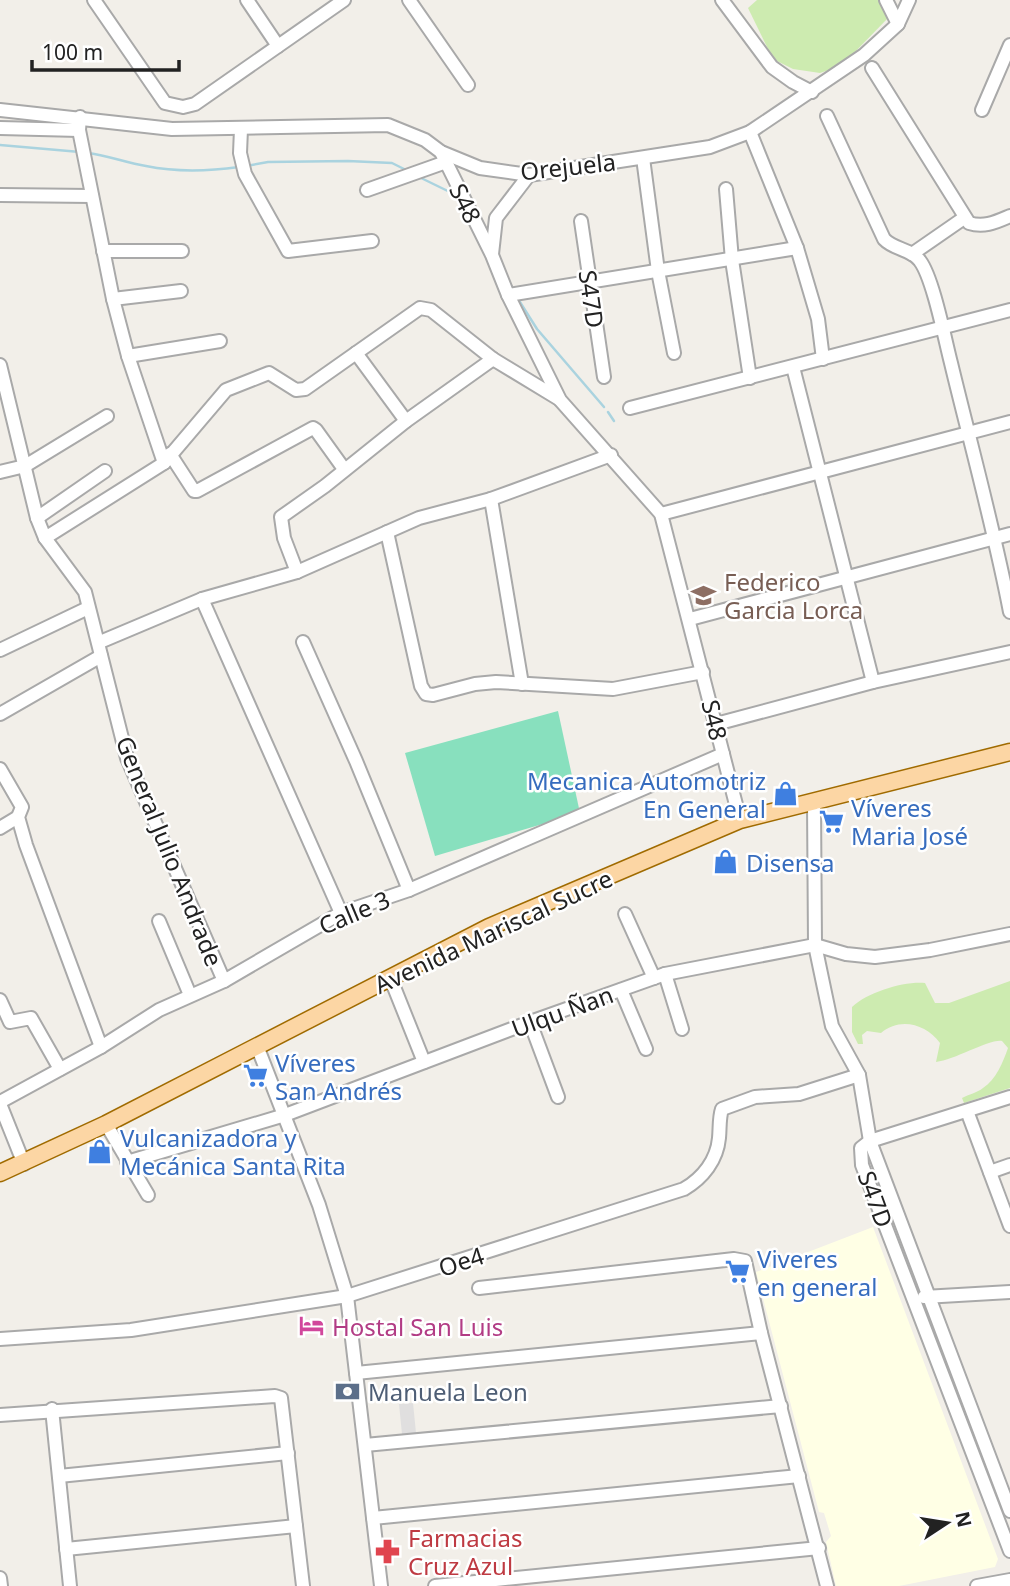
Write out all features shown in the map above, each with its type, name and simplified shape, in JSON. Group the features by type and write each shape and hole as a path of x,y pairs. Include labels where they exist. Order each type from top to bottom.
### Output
{"main road":[{"name":"Avenida Mariscal Sucre","path":"0,1173 106,1124 489,927 740,820 1010,752"}],"street":[{"path":"94,0 165,103 183,107 195,104 344,0"},
{"path":"247,0 278,46"},
{"path":"409,0 468,85"},
{"path":"722,0 772,67 812,92"},
{"path":"886,0 898,24"},
{"path":"898,24 909,0"},
{"name":"Orejuela","path":"0,110 80,124 172,129 388,125 425,140 443,157 480,168 529,175 710,147 750,132 864,55 898,24"},
{"path":"982,110 1010,45"},
{"path":"872,68 969,223 978,226 1010,216"},
{"path":"827,116 884,239 893,248 912,254 920,260 925,271 995,538 1010,612"},
{"path":"0,128 80,124 103,251 128,356 167,458 194,491 313,428 344,469"},
{"path":"241,129 240,153 245,174 288,251 372,241"},
{"path":"750,132 797,248 818,319 823,359"},
{"path":"367,190 443,157"},
{"name":"S48","path":"443,157 560,400"},
{"path":"643,158 658,271 674,353"},
{"path":"492,255 496,218 529,175"},
{"path":"726,189 732,260 750,378"},
{"path":"0,195 92,196"},
{"path":"912,254 961,212"},
{"name":"S47D","path":"581,221 604,377"},
{"path":"508,295 797,248"},
{"path":"103,251 182,251"},
{"path":"113,299 181,291"},
{"path":"45,538 167,458 226,390 269,373 300,391 420,308 431,310 493,359 560,400 661,513 1010,422"},
{"path":"630,408 1010,310"},
{"path":"128,356 220,341"},
{"path":"356,354 406,421"},
{"path":"297,572 282,531 281,517 325,486 406,421 493,359"},
{"name":"General Julio Andrade","path":"0,365 37,518 45,538 83,589 100,642 127,758 224,981"},
{"path":"793,367 873,682"},
{"path":"0,472 25,466 107,416"},
{"path":"100,642 202,599 297,572 425,516 491,499 611,455"},
{"path":"37,518 105,471"},
{"path":"491,499 522,684"},
{"name":"S48","path":"661,513 740,820"},
{"path":"387,532 424,692 433,695 475,684 496,682 613,690 703,671"},
{"path":"690,619 1010,534"},
{"path":"202,599 341,912"},
{"path":"0,650 89,608"},
{"path":"303,642 409,890"},
{"path":"716,724 873,682 1010,652"},
{"path":"0,714 102,656"},
{"name":"Calle 3","path":"0,1103 101,1047 159,1010 224,981 341,912 409,890 723,754"},
{"path":"0,769 22,807 18,817 0,828"},
{"path":"814,803 815,945 832,1026 859,1075 870,1141 1010,1097"},
{"path":"18,817 101,1047"},
{"path":"625,914 659,976 682,1029"},
{"path":"159,920 190,995"},
{"name":"Ulqu Ñan","path":"127,1162 285,1115 659,976 815,945 846,954 875,957 930,950 1010,934"},
{"path":"390,977 424,1062"},
{"path":"621,990 646,1049"},
{"path":"0,1000 10,1022 31,1018 60,1069"},
{"path":"530,1022 558,1097"},
{"path":"257,1046 319,1205 347,1296 380,1586"},
{"name":"Oe4","path":"0,1339 131,1329 347,1296 684,1189 704,1174 714,1155 719,1142 722,1109 755,1097 799,1094 859,1075"},
{"path":"0,1103 24,1164"},
{"path":"967,1111 1010,1226"},
{"path":"106,1124 148,1195"},
{"name":"S47D","path":"1010,1511 870,1141 861,1148 862,1165 1010,1551"},
{"path":"990,1172 1010,1165"},
{"path":"479,1288 734,1259 745,1261 761,1333 827,1586"},
{"path":"913,1298 1010,1292"},
{"path":"356,1373 761,1333"},
{"path":"0,1415 52,1409 275,1396 281,1398 284,1404 303,1586"},
{"path":"365,1446 781,1406"},
{"path":"52,1409 69,1586"},
{"path":"59,1476 288,1453"},
{"path":"373,1518 799,1476"},
{"path":"66,1549 296,1526"},
{"path":"435,1586 819,1548"},
{"path":"0,1578 1,1586"},
{"path":"977,1586 1010,1580"}],"shaded area":[{"path":"873,1227 998,1559 995,1567 899,1586 836,1586 826,1542 831,1536 824,1513 819,1512 756,1272"},
{"path":"413,1403 416,1433 402,1434 399,1404"}],"green space":[{"path":"757,0 880,0 889,17 851,56 832,69 820,73 793,69 777,61 768,49 748,8"},
{"path":"558,711 580,813 435,856 405,753"},
{"path":"1010,981 1010,1088 964,1103 962,1098 981,1090 995,1076 1008,1048 1002,1041 936,1062 940,1043 920,1027 904,1024 888,1028 881,1033 867,1031 862,1035 863,1044 858,1044 852,1032 852,1007 887,989 925,983 935,1003 949,1003"}],"waterway":[{"path":"0,145 80,152"},
{"path":"87,153 169,169 239,167"},
{"path":"246,166 268,162 348,161 392,163 408,171"},
{"path":"417,176 458,196"},
{"path":"471,203 481,220"},
{"path":"507,277 513,290"},
{"path":"518,299 537,329 604,407"},
{"path":"608,412 614,421"}],"place":[{"name":"Federico Garcia Lorca","path":"704,595"},
{"name":"Mecanica Automotriz En General","path":"786,794"},
{"name":"Víveres Maria José","path":"831,821"},
{"name":"Disensa","path":"726,862"},
{"name":"Víveres San Andrés","path":"255,1076"},
{"name":"Vulcanizadora y Mecánica Santa Rita","path":"100,1151"},
{"name":"Viveres en general","path":"737,1272"},
{"name":"Hostal San Luis","path":"312,1326"},
{"name":"Manuela Leon","path":"348,1391"},
{"name":"Farmacias Cruz Azul","path":"388,1551"}]}
